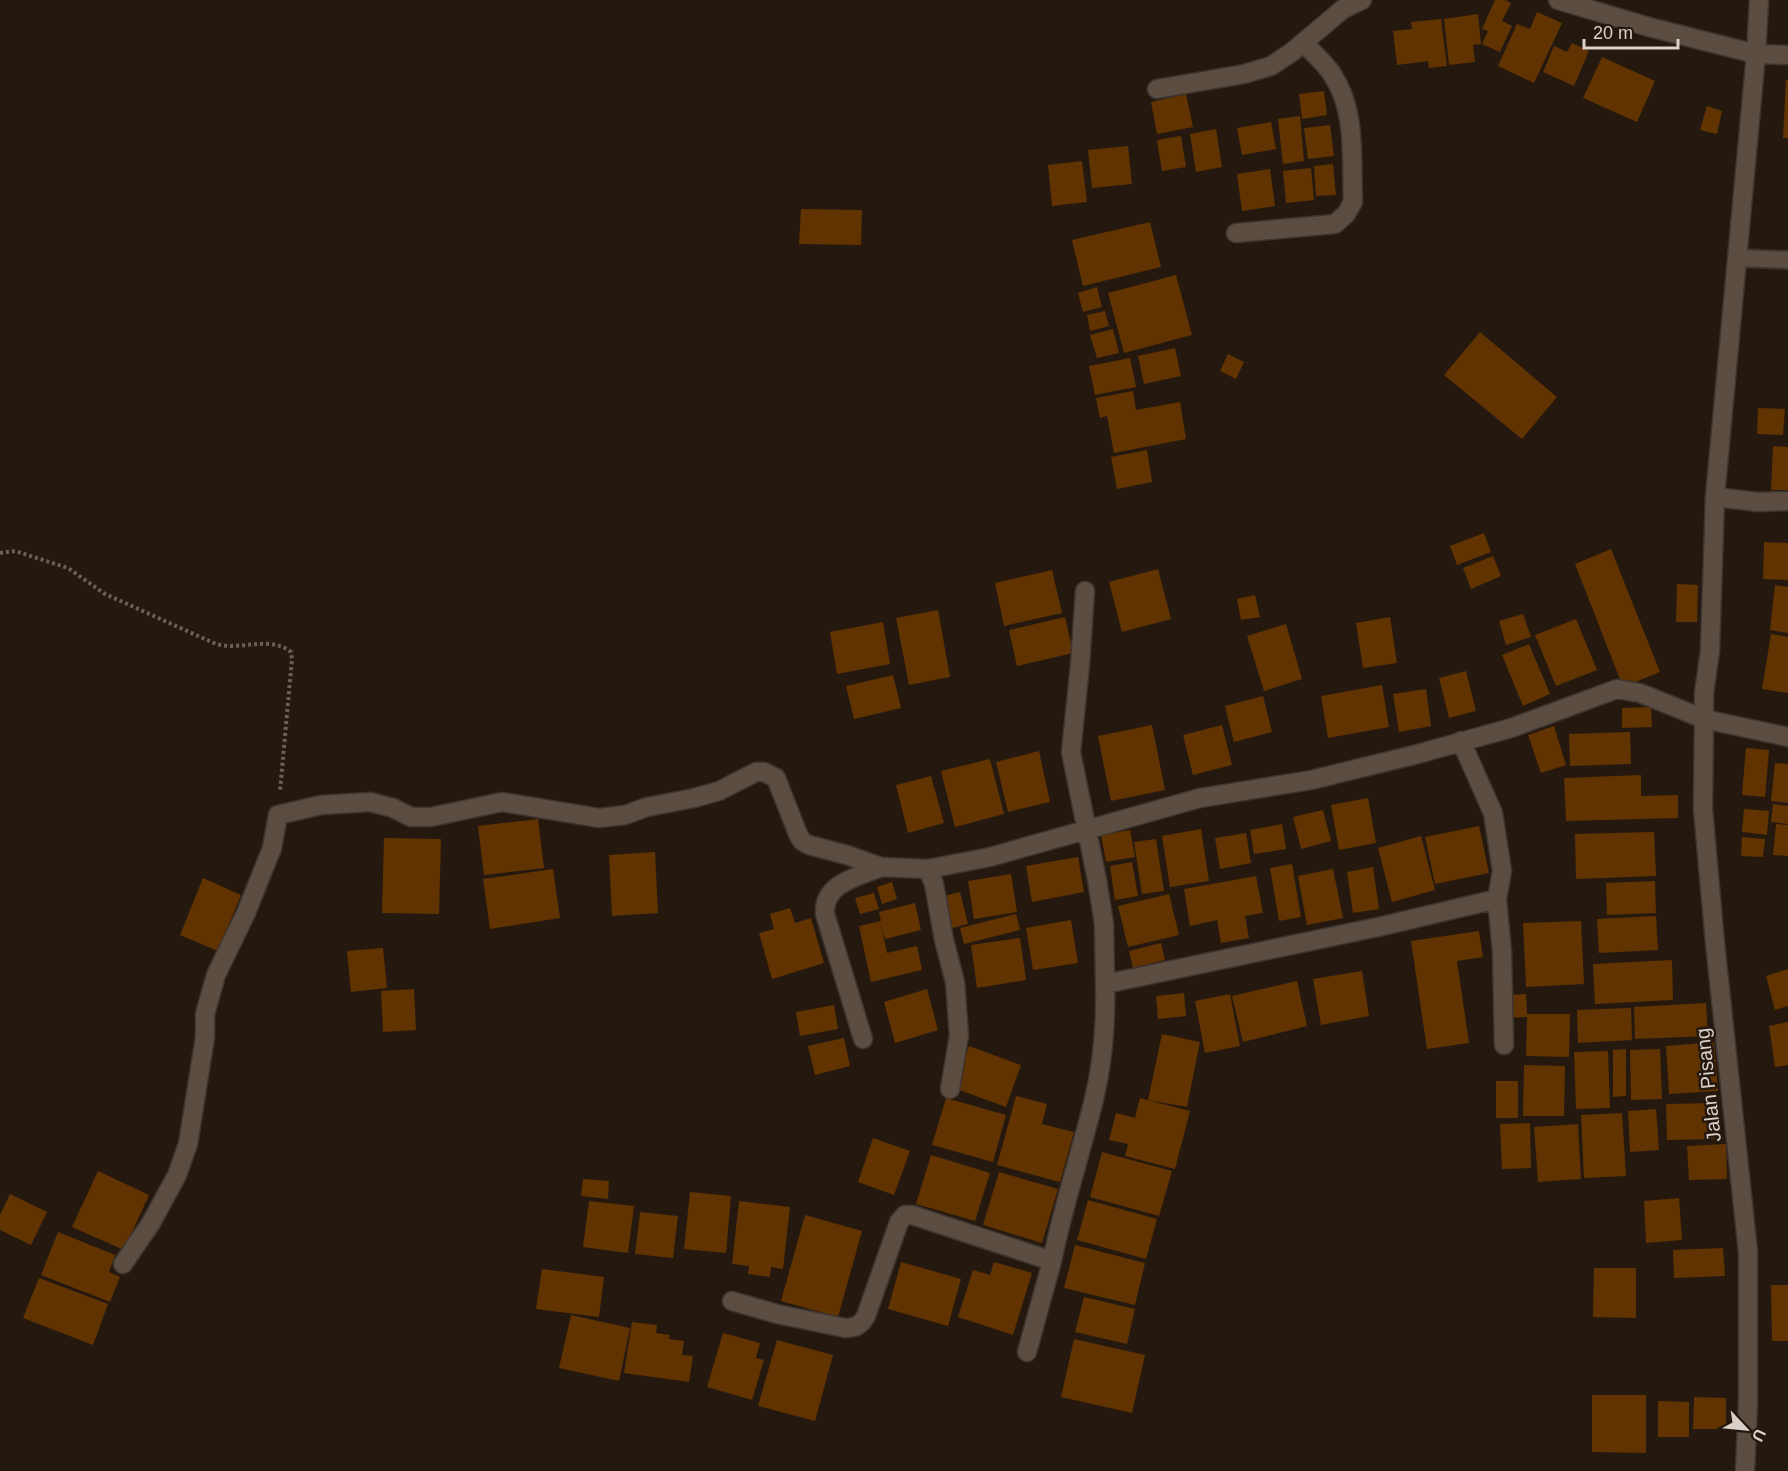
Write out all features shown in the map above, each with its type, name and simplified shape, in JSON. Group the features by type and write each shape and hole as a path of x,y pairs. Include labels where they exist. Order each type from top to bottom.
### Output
{"street":[{"path":"1156,89 1244,74 1271,66 1304,43 1343,9 1362,0"},
{"path":"1558,0 1649,27 1756,54 1788,55"},
{"name":"Jalan Pisang","path":"1745,1471 1748,1404 1748,1252 1703,809 1704,693 1710,651 1715,497 1738,258 1759,0"},
{"path":"1236,233 1335,224 1346,214 1353,202 1346,99 1330,72 1304,43"},
{"path":"1715,497 1758,502 1788,501"},
{"path":"1028,1352 1032,1328 1095,1097 1106,1018 1104,924 1098,880 1071,752 1085,591"},
{"path":"123,1264 151,1223 177,1175 188,1143 205,1037 205,1014 213,985 246,913 272,848 278,815 321,804 370,802 393,808 411,817 431,817 502,802 599,818 625,815 647,807 694,798 719,791 756,772 764,772 776,778 802,841 881,867 928,869 990,856 1200,798 1311,780 1511,728 1617,689 1640,693 1704,719 1788,736"},
{"path":"1461,741 1493,813 1502,871 1497,899 1502,952 1504,1045"},
{"path":"862,1040 825,914 825,904 834,888 881,867"},
{"path":"928,869 934,884 944,940 955,982 959,1035 950,1089"},
{"path":"1105,984 1378,927 1497,899"},
{"path":"732,1301 777,1314 855,1328 866,1316 899,1222 905,1215 912,1215 1052,1260"}],"lane":[{"path":"1738,258 1788,260"}],"path":[{"path":"0,553 15,551 68,568 105,594 216,644 227,647 277,643 291,652 278,815"}],"building":[{"path":"1495,0 1505,0 1511,3 1502,21 1512,26 1500,52 1482,44 1488,31 1482,29"},
{"path":"1537,12 1562,23 1534,83 1498,66 1517,24 1530,29"},
{"path":"1478,14 1481,44 1473,45 1475,62 1449,65 1444,19"},
{"path":"1441,19 1447,66 1429,68 1428,61 1397,65 1393,31 1412,29 1411,22"},
{"path":"1572,43 1589,51 1574,86 1543,72 1554,46 1567,52"},
{"path":"1602,57 1655,81 1637,122 1583,98"},
{"path":"1786,80 1788,80 1788,138 1783,138"},
{"path":"1324,91 1327,115 1302,119 1299,94"},
{"path":"1186,94 1193,127 1157,134 1151,102"},
{"path":"1707,106 1722,111 1717,134 1700,130"},
{"path":"1300,116 1304,161 1283,164 1278,119"},
{"path":"1271,122 1276,149 1242,155 1237,128"},
{"path":"1330,125 1334,156 1308,159 1304,128"},
{"path":"1216,129 1222,167 1196,172 1190,134"},
{"path":"1181,136 1186,167 1162,171 1157,140"},
{"path":"1128,146 1132,184 1092,188 1088,150"},
{"path":"1082,161 1087,202 1052,206 1048,165"},
{"path":"1333,164 1336,195 1316,196 1314,166"},
{"path":"1311,168 1314,200 1286,203 1283,171"},
{"path":"1270,169 1275,206 1242,211 1237,174"},
{"path":"801,209 862,210 861,245 799,244"},
{"path":"1150,222 1161,267 1083,286 1072,240"},
{"path":"1176,275 1192,335 1124,353 1108,293"},
{"path":"1097,287 1102,307 1083,312 1078,293"},
{"path":"1105,311 1109,326 1090,331 1087,315"},
{"path":"1113,329 1119,353 1097,358 1090,335"},
{"path":"1480,332 1557,397 1522,439 1444,375"},
{"path":"1175,348 1181,376 1144,384 1138,356"},
{"path":"1228,354 1244,362 1236,379 1220,371"},
{"path":"1130,358 1136,387 1095,395 1089,366"},
{"path":"1133,391 1136,410 1180,402 1186,439 1114,453 1107,416 1100,418 1096,398"},
{"path":"1758,408 1785,409 1783,435 1757,434"},
{"path":"1773,446 1788,447 1788,490 1771,490"},
{"path":"1147,450 1152,482 1117,489 1111,457"},
{"path":"1484,533 1491,552 1457,565 1450,546"},
{"path":"1764,542 1788,543 1788,580 1763,579"},
{"path":"1611,549 1660,672 1623,687 1575,564"},
{"path":"1493,556 1501,576 1471,589 1463,568"},
{"path":"1158,569 1171,619 1122,632 1109,582"},
{"path":"1052,570 1062,613 1004,626 995,583"},
{"path":"1677,584 1698,585 1697,622 1676,622"},
{"path":"1775,585 1788,587 1788,633 1770,630"},
{"path":"1255,595 1260,617 1241,620 1237,599"},
{"path":"938,610 950,677 909,685 896,618"},
{"path":"1523,614 1531,637 1506,645 1499,621"},
{"path":"1065,617 1073,653 1017,666 1009,630"},
{"path":"1390,617 1397,663 1363,668 1356,623"},
{"path":"1576,619 1597,670 1556,686 1535,635"},
{"path":"883,622 890,664 837,674 830,632"},
{"path":"1286,624 1302,679 1264,691 1247,636"},
{"path":"1771,634 1788,637 1788,693 1762,689"},
{"path":"1529,644 1550,694 1523,706 1502,655"},
{"path":"1466,671 1476,711 1449,718 1439,678"},
{"path":"893,675 901,708 854,719 846,686"},
{"path":"1382,685 1389,727 1328,738 1321,696"},
{"path":"1426,689 1431,726 1399,732 1393,694"},
{"path":"1263,696 1272,732 1234,742 1225,706"},
{"path":"1651,707 1652,727 1622,728 1622,708"},
{"path":"1152,725 1165,790 1111,801 1098,736"},
{"path":"1222,725 1232,765 1193,775 1183,735"},
{"path":"1554,726 1566,765 1541,773 1528,735"},
{"path":"1630,732 1631,764 1570,766 1569,734"},
{"path":"1746,748 1769,750 1765,797 1742,795"},
{"path":"1039,751 1050,802 1008,812 996,762"},
{"path":"990,759 1004,814 955,827 941,771"},
{"path":"1775,763 1788,764 1788,803 1771,801"},
{"path":"1641,775 1641,796 1678,795 1678,818 1566,821 1564,778"},
{"path":"931,776 944,823 908,833 896,785"},
{"path":"1368,798 1376,843 1339,850 1331,805"},
{"path":"1773,804 1788,806 1788,824 1771,822"},
{"path":"1744,809 1769,811 1767,835 1742,832"},
{"path":"1323,810 1331,841 1301,849 1293,817"},
{"path":"538,819 544,868 484,875 478,826"},
{"path":"1282,824 1286,849 1254,854 1250,830"},
{"path":"1776,824 1788,825 1788,856 1773,855"},
{"path":"1479,826 1489,873 1435,884 1425,837"},
{"path":"1201,829 1209,881 1170,887 1162,836"},
{"path":"1130,830 1135,857 1106,862 1101,835"},
{"path":"1654,832 1656,876 1576,879 1575,834"},
{"path":"1246,833 1251,863 1220,869 1215,838"},
{"path":"1421,836 1435,890 1392,902 1378,848"},
{"path":"1742,837 1765,839 1763,857 1741,856"},
{"path":"384,838 441,839 439,914 382,913"},
{"path":"1156,839 1164,891 1142,894 1134,842"},
{"path":"655,852 658,913 612,916 609,855"},
{"path":"1078,857 1084,892 1032,902 1026,866"},
{"path":"1132,862 1138,896 1115,900 1110,866"},
{"path":"1292,864 1301,917 1279,921 1270,868"},
{"path":"1373,867 1379,909 1353,913 1347,872"},
{"path":"553,869 560,918 490,929 483,879"},
{"path":"1333,869 1343,918 1307,925 1298,876"},
{"path":"1011,874 1017,912 974,919 968,881"},
{"path":"1256,876 1263,913 1245,916 1249,938 1221,943 1217,920 1190,926 1184,889"},
{"path":"203,878 241,895 218,951 180,935"},
{"path":"1655,881 1656,913 1607,915 1606,883"},
{"path":"892,882 897,899 882,904 877,887"},
{"path":"960,892 968,924 952,928 943,896"},
{"path":"874,893 879,909 860,914 855,898"},
{"path":"1169,894 1179,935 1128,947 1118,906"},
{"path":"915,903 921,930 885,939 881,925 887,953 917,946 922,970 871,982 859,926 881,921 879,912"},
{"path":"790,908 795,923 811,918 824,963 772,979 759,933 774,929 770,914"},
{"path":"1016,914 1020,930 964,944 960,928"},
{"path":"1656,916 1658,950 1599,953 1597,919"},
{"path":"1071,920 1078,963 1033,970 1026,928"},
{"path":"1581,921 1584,984 1526,987 1523,923"},
{"path":"1479,931 1483,957 1457,961 1469,1043 1427,1049 1411,941"},
{"path":"1020,938 1026,980 977,988 971,945"},
{"path":"1161,943 1165,960 1133,968 1129,951"},
{"path":"383,948 387,988 351,992 347,951"},
{"path":"1672,960 1673,1000 1595,1004 1593,964"},
{"path":"1788,969 1788,1006 1775,1010 1766,976"},
{"path":"1362,971 1369,1016 1321,1025 1313,979"},
{"path":"1297,981 1307,1026 1243,1042 1232,996"},
{"path":"414,989 416,1030 383,1032 381,991"},
{"path":"927,989 938,1030 895,1043 884,1002"},
{"path":"1184,993 1186,1016 1158,1019 1156,996"},
{"path":"1230,994 1240,1046 1205,1053 1195,1001"},
{"path":"1526,994 1527,1014 1570,1014 1569,1057 1526,1056 1527,1017 1507,1018 1506,995"},
{"path":"1706,1003 1708,1036 1635,1039 1634,1007"},
{"path":"834,1005 838,1029 800,1036 796,1012"},
{"path":"1631,1008 1632,1040 1578,1043 1577,1010"},
{"path":"1788,1022 1788,1065 1775,1067 1769,1026"},
{"path":"1162,1034 1200,1042 1187,1107 1148,1100"},
{"path":"844,1038 850,1066 815,1075 808,1046"},
{"path":"1714,1042 1718,1091 1669,1094 1666,1046"},
{"path":"969,1046 1021,1065 1006,1107 954,1088"},
{"path":"1626,1049 1626,1096 1613,1097 1613,1050"},
{"path":"1660,1049 1662,1099 1631,1100 1630,1050"},
{"path":"1608,1051 1610,1108 1576,1109 1574,1052"},
{"path":"1524,1065 1565,1066 1564,1116 1523,1116"},
{"path":"1496,1081 1518,1081 1518,1118 1496,1118"},
{"path":"1016,1096 1047,1104 1042,1124 1074,1132 1060,1182 997,1165"},
{"path":"946,1098 1006,1115 993,1162 932,1145"},
{"path":"1140,1098 1190,1111 1175,1169 1125,1156 1128,1144 1109,1140 1116,1113 1135,1118"},
{"path":"1715,1103 1716,1139 1667,1140 1666,1104"},
{"path":"1656,1109 1659,1150 1630,1152 1628,1111"},
{"path":"1622,1113 1626,1176 1584,1178 1581,1115"},
{"path":"1530,1123 1531,1168 1502,1169 1500,1124"},
{"path":"1578,1124 1581,1179 1538,1182 1534,1127"},
{"path":"873,1138 910,1151 894,1195 858,1182"},
{"path":"1726,1144 1727,1179 1689,1180 1687,1146"},
{"path":"1102,1152 1172,1171 1159,1216 1090,1197"},
{"path":"931,1155 990,1173 975,1221 916,1204"},
{"path":"98,1171 149,1195 124,1250 72,1227"},
{"path":"999,1172 1058,1189 1042,1243 983,1225"},
{"path":"583,1179 609,1181 608,1199 581,1196"},
{"path":"690,1192 731,1196 726,1253 684,1249"},
{"path":"10,1194 47,1212 31,1245 0,1230 0,1215"},
{"path":"1679,1198 1682,1240 1646,1243 1644,1201"},
{"path":"1088,1200 1157,1219 1146,1259 1077,1240"},
{"path":"589,1201 634,1206 628,1253 583,1247"},
{"path":"739,1201 790,1207 783,1269 771,1267 770,1277 748,1274 749,1266 732,1264"},
{"path":"640,1212 678,1216 673,1258 635,1254"},
{"path":"805,1215 862,1231 838,1317 781,1301"},
{"path":"58,1232 115,1255 109,1272 120,1277 110,1302 41,1275"},
{"path":"1075,1245 1145,1263 1135,1305 1064,1288"},
{"path":"1723,1248 1725,1276 1674,1278 1673,1250"},
{"path":"901,1262 961,1279 948,1326 888,1309"},
{"path":"994,1262 1032,1273 1013,1335 958,1317 973,1270 990,1275"},
{"path":"1594,1268 1636,1268 1636,1318 1593,1317"},
{"path":"542,1269 604,1277 599,1317 536,1309"},
{"path":"39,1278 108,1304 93,1345 23,1318"},
{"path":"1771,1285 1788,1285 1788,1341 1772,1341"},
{"path":"1084,1297 1135,1309 1127,1344 1075,1332"},
{"path":"571,1315 630,1328 619,1381 559,1368"},
{"path":"632,1322 657,1325 656,1333 670,1335 669,1339 684,1341 682,1355 693,1356 689,1382 624,1373"},
{"path":"723,1333 760,1343 756,1358 764,1360 752,1400 707,1387"},
{"path":"1074,1339 1145,1355 1132,1413 1061,1397"},
{"path":"777,1340 833,1355 815,1421 758,1406"},
{"path":"1592,1395 1646,1395 1646,1453 1592,1452"},
{"path":"1694,1397 1726,1398 1726,1429 1693,1429"},
{"path":"1658,1401 1689,1402 1689,1437 1658,1437"}]}
